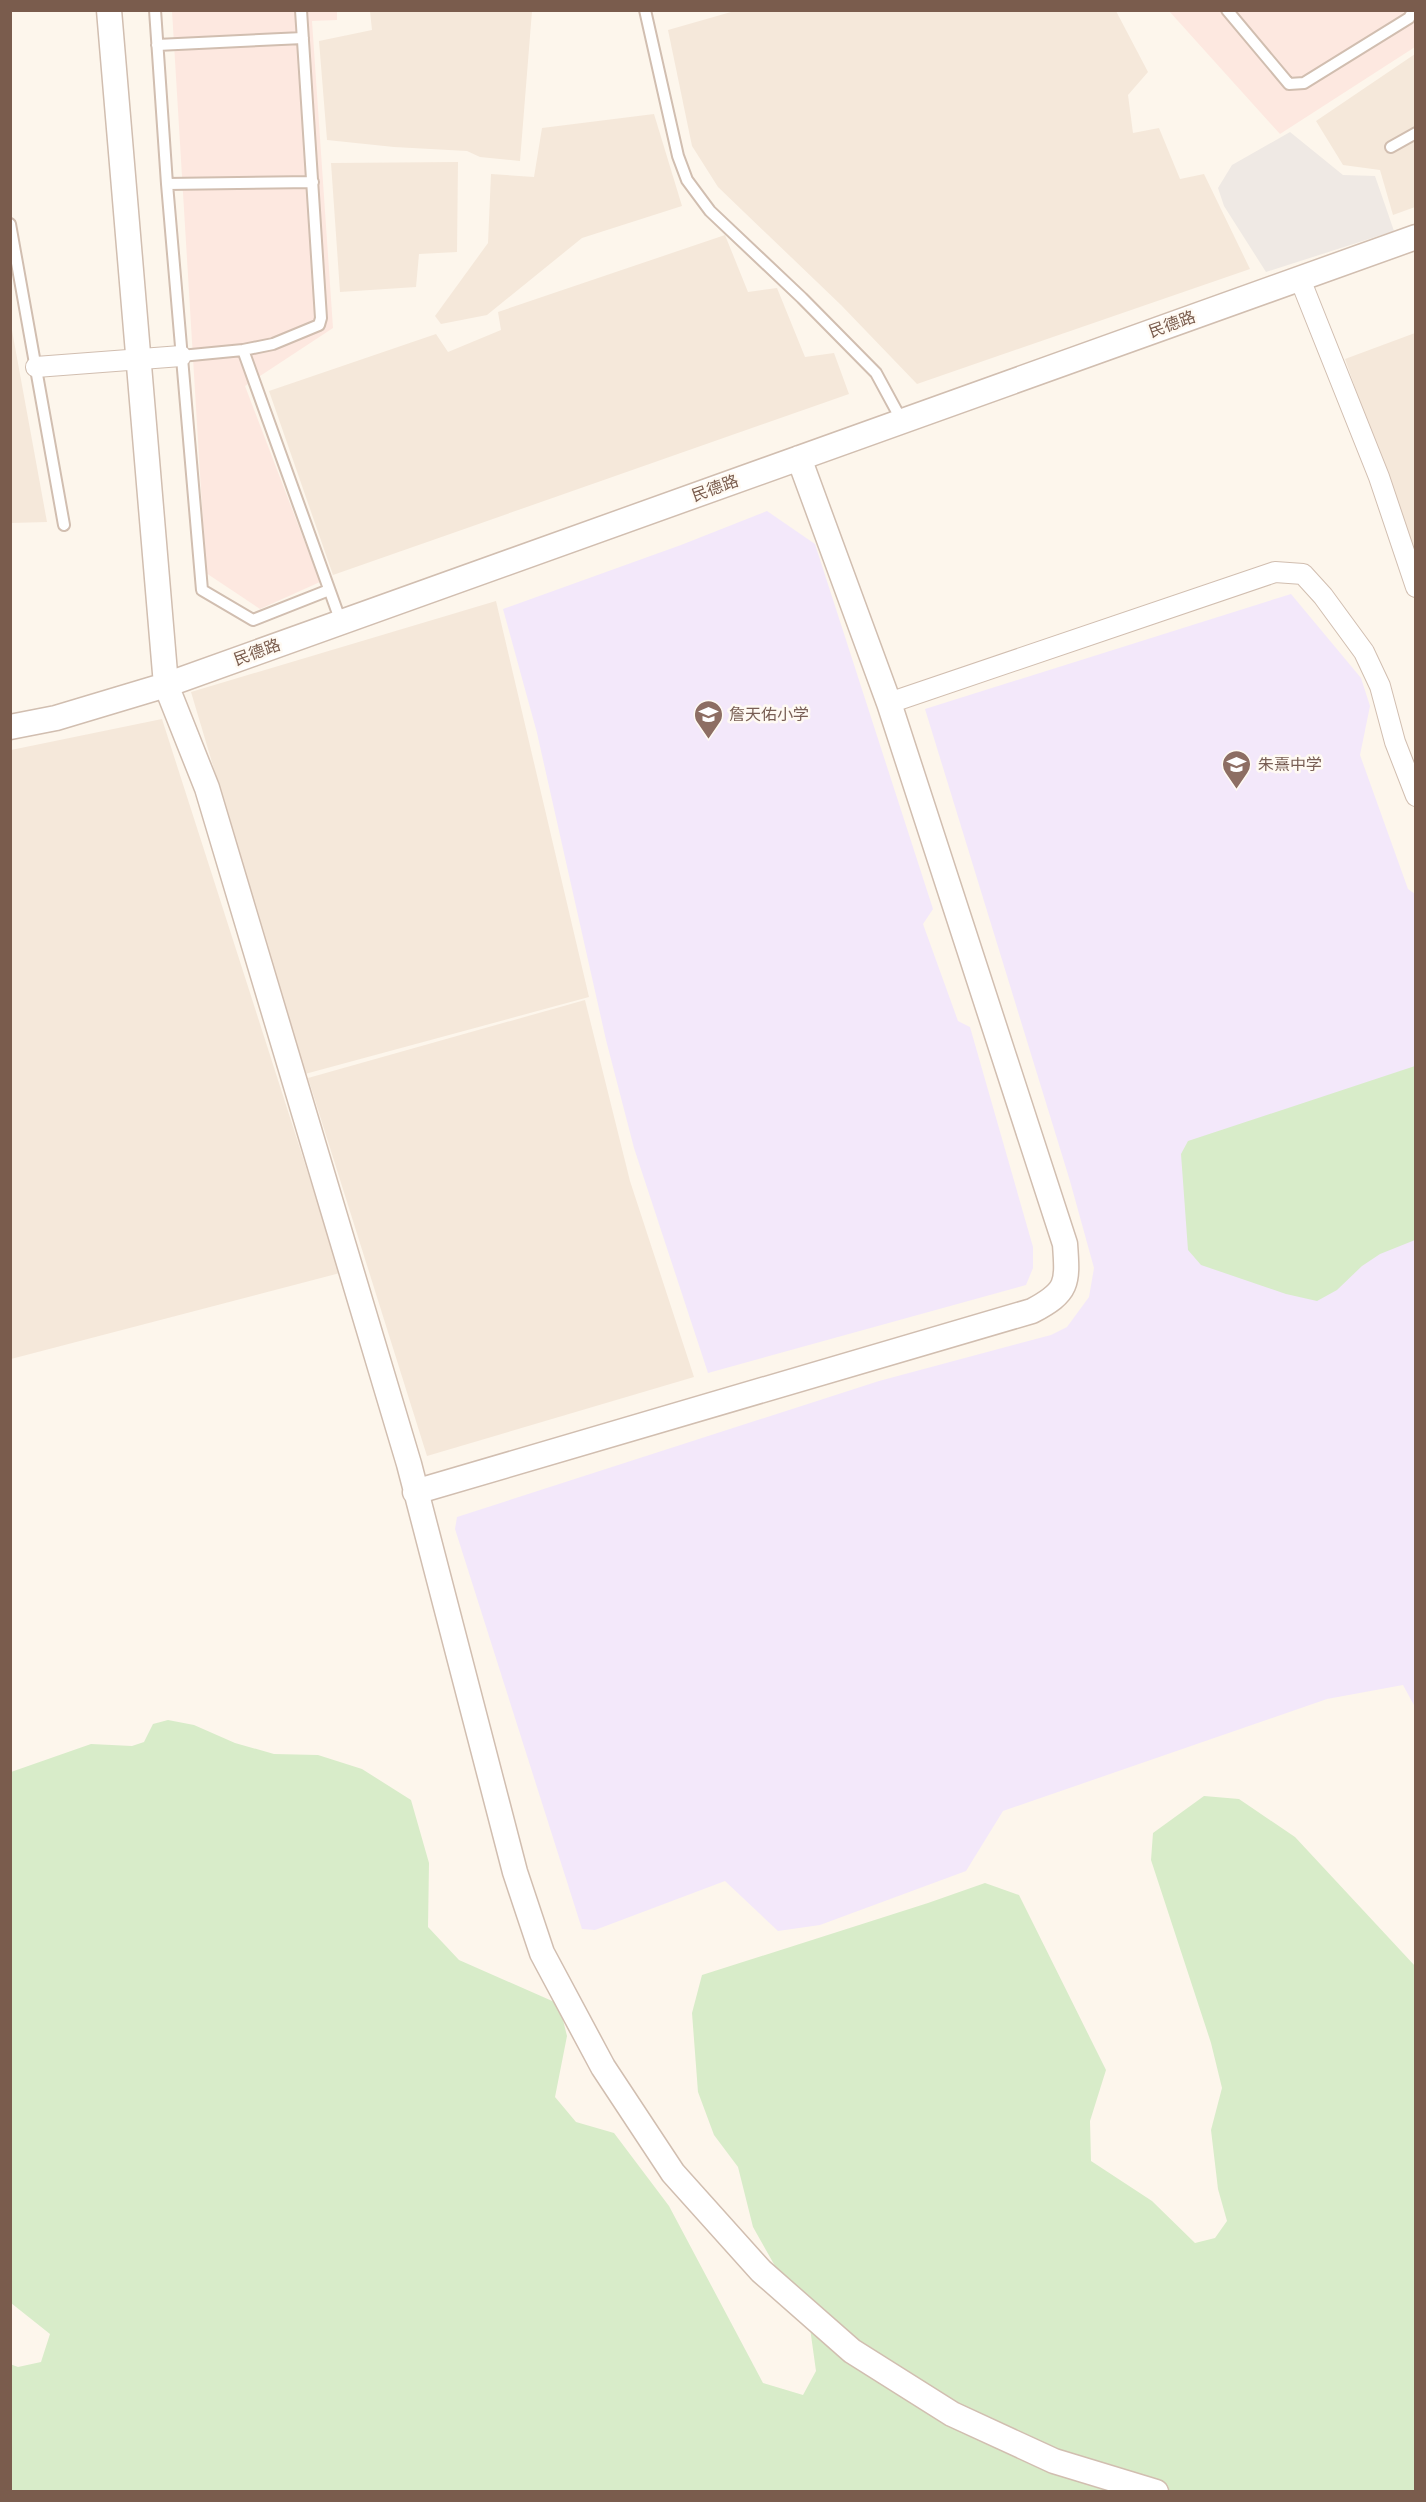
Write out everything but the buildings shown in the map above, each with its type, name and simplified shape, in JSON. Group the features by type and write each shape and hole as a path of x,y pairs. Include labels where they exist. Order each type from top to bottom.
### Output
{"street":[{"path":"109,10 166,685 207,788 405,1453 514,1872 542,1953 603,2067 673,2173 761,2271 852,2351 952,2414 1044,2456 1156,2492"},
{"name":"民德路","path":"10,727 56,718 166,685 1416,237"},
{"path":"1300,279 1379,477 1416,586"},
{"path":"36,367 139,361 181,356"},
{"path":"415,1492 1032,1311 1056,1298 1067,1275 1065,1244 889,703 799,458"},
{"path":"889,703 1275,572 1303,574 1323,596 1364,652 1380,687 1395,742 1416,796"}],"lane":[{"path":"155,10 181,356 202,590 253,620 329,590"},
{"path":"181,356 243,350 273,344 319,325 321,318 301,10"},
{"path":"645,10 678,156 687,180 710,211 802,298 876,373 902,421"},
{"path":"1227,10 1288,84 1304,83 1409,18 1414,10"},
{"path":"157,45 303,38"},
{"path":"1391,147 1416,133"},
{"path":"167,183 313,182"},
{"path":"10,224 64,525"},
{"path":"243,350 341,622"}],"shaded area":[{"path":"738,10 1116,11 1148,72 1128,95 1133,133 1159,128 1180,179 1204,174 1250,269 917,384 841,305 718,187 692,146 668,30"},
{"path":"172,11 337,11 337,20 312,21 333,328 245,386 320,582 260,609 206,573"},
{"path":"370,11 532,11 520,161 480,157 467,151 327,140 319,41 372,30"},
{"path":"1169,11 1415,11 1415,47 1280,134"},
{"path":"1415,54 1415,207 1393,215 1380,170 1343,165 1316,121"},
{"path":"654,114 682,206 582,238 487,315 441,324 435,316 488,243 491,174 534,177 542,128"},
{"path":"1290,132 1343,175 1375,176 1394,231 1266,272 1224,206 1218,188 1232,165"},
{"path":"458,162 457,252 419,254 416,287 340,292 331,163"},
{"path":"725,235 748,292 777,288 805,357 834,353 849,394 333,575 269,391 436,334 448,352 501,330 498,312"},
{"path":"11,325 47,522 11,523"},
{"path":"1415,333 1415,559 1345,359"},
{"path":"767,511 815,544 933,909 923,924 958,1021 970,1027 1033,1247 1033,1268 1026,1285 708,1373 634,1148 606,1040 537,733 503,609 681,545"},
{"path":"1291,594 1361,678 1370,706 1360,755 1408,889 1415,894 1415,1707 1403,1685 1327,1699 1003,1811 966,1871 820,1925 778,1931 725,1881 595,1930 582,1929 455,1529 457,1517 879,1381 1051,1335 1067,1327 1089,1297 1094,1268 1070,1181 925,709"},
{"path":"496,601 589,997 305,1074 191,692"},
{"path":"162,719 340,1273 11,1359 11,750"},
{"path":"585,1000 630,1181 694,1377 427,1456 308,1078"}],"green space":[{"path":"1415,1066 1415,1240 1380,1254 1362,1266 1337,1290 1317,1301 1286,1294 1201,1265 1188,1250 1181,1154 1188,1141"},
{"path":"168,1720 194,1725 235,1743 274,1754 318,1755 362,1769 411,1800 429,1863 428,1927 459,1960 559,2004 567,2036 555,2097 576,2122 614,2133 669,2206 763,2383 803,2395 816,2371 810,2328 753,2227 738,2167 714,2135 698,2092 692,2013 702,1975 985,1883 1019,1895 1106,2070 1090,2121 1091,2161 1152,2201 1195,2243 1215,2238 1227,2221 1218,2189 1211,2130 1222,2088 1211,2043 1151,1860 1153,1833 1204,1796 1239,1799 1295,1837 1415,1966 1415,2491 11,2491 10,2364 18,2367 41,2362 50,2334 11,2303 11,1772 91,1744 132,1746 144,1742 153,1724"}],"place":[{"name":"詹天佑小学","path":"708,740"},
{"name":"朱熹中学","path":"1237,790"}]}
